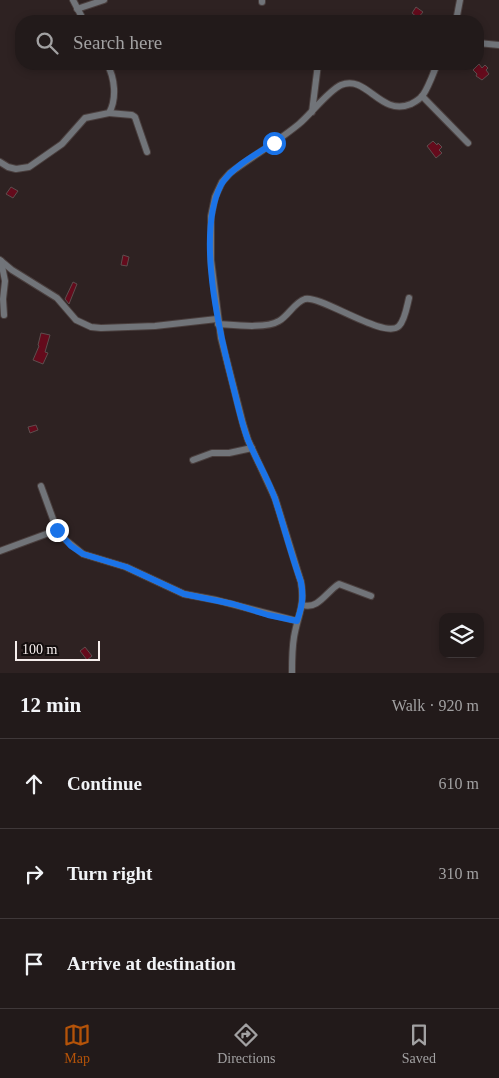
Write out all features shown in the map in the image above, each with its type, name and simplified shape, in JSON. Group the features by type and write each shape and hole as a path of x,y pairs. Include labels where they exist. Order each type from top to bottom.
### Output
{"street":[{"path":"73,0 81,15"},
{"path":"77,8 104,0"},
{"path":"457,15 460,0"},
{"path":"484,44 499,45"},
{"path":"109,113 112,108 114,86 110,70"},
{"path":"312,112 317,70"},
{"path":"292,673 294,638 297,621 303,606 301,582 274,498 243,424 218,322 210,234 215,197 222,182 230,173 300,123 342,85 354,84 362,87 389,105 397,108 415,102 422,96 435,70"},
{"path":"422,96 468,143"},
{"path":"0,162 16,169 29,167 62,144 85,118 109,113 136,117 147,152"},
{"path":"0,260 12,270 57,298 76,320 91,327 101,328 218,322 251,326 272,324 280,321 302,301 312,299 392,330 400,324 409,298"},
{"path":"0,260 4,273 4,315"},
{"path":"193,460 212,453 229,453 252,448"},
{"path":"42,486 57,530 71,546 83,554 126,567 184,594 233,604 268,615 297,621"},
{"path":"0,551 57,530"},
{"path":"303,606 315,605 339,584 371,596"}],"building":[{"path":"416,7 423,12 420,15 412,13"},
{"path":"485,65 488,68 486,70 489,74 482,80 476,76 477,74 473,70 484,70"},
{"path":"433,141 442,147 439,150 442,153 436,158 427,146"},
{"path":"11,187 18,191 13,198 6,194"},
{"path":"123,255 129,257 127,266 121,265"},
{"path":"73,282 77,284 69,304 65,299"},
{"path":"41,333 50,335 45,352 48,353 43,364 33,360 39,346"},
{"path":"36,425 38,430 30,433 28,427"},
{"path":"85,647 92,656 87,660 80,651"}],"route":[{"path":"57,530 71,546 83,554 126,567 184,594 233,604 268,615 297,621 303,606 301,582 274,498 248,440 243,424 221,338 211,260 211,216 215,197 222,182 230,173 274,143"}]}
